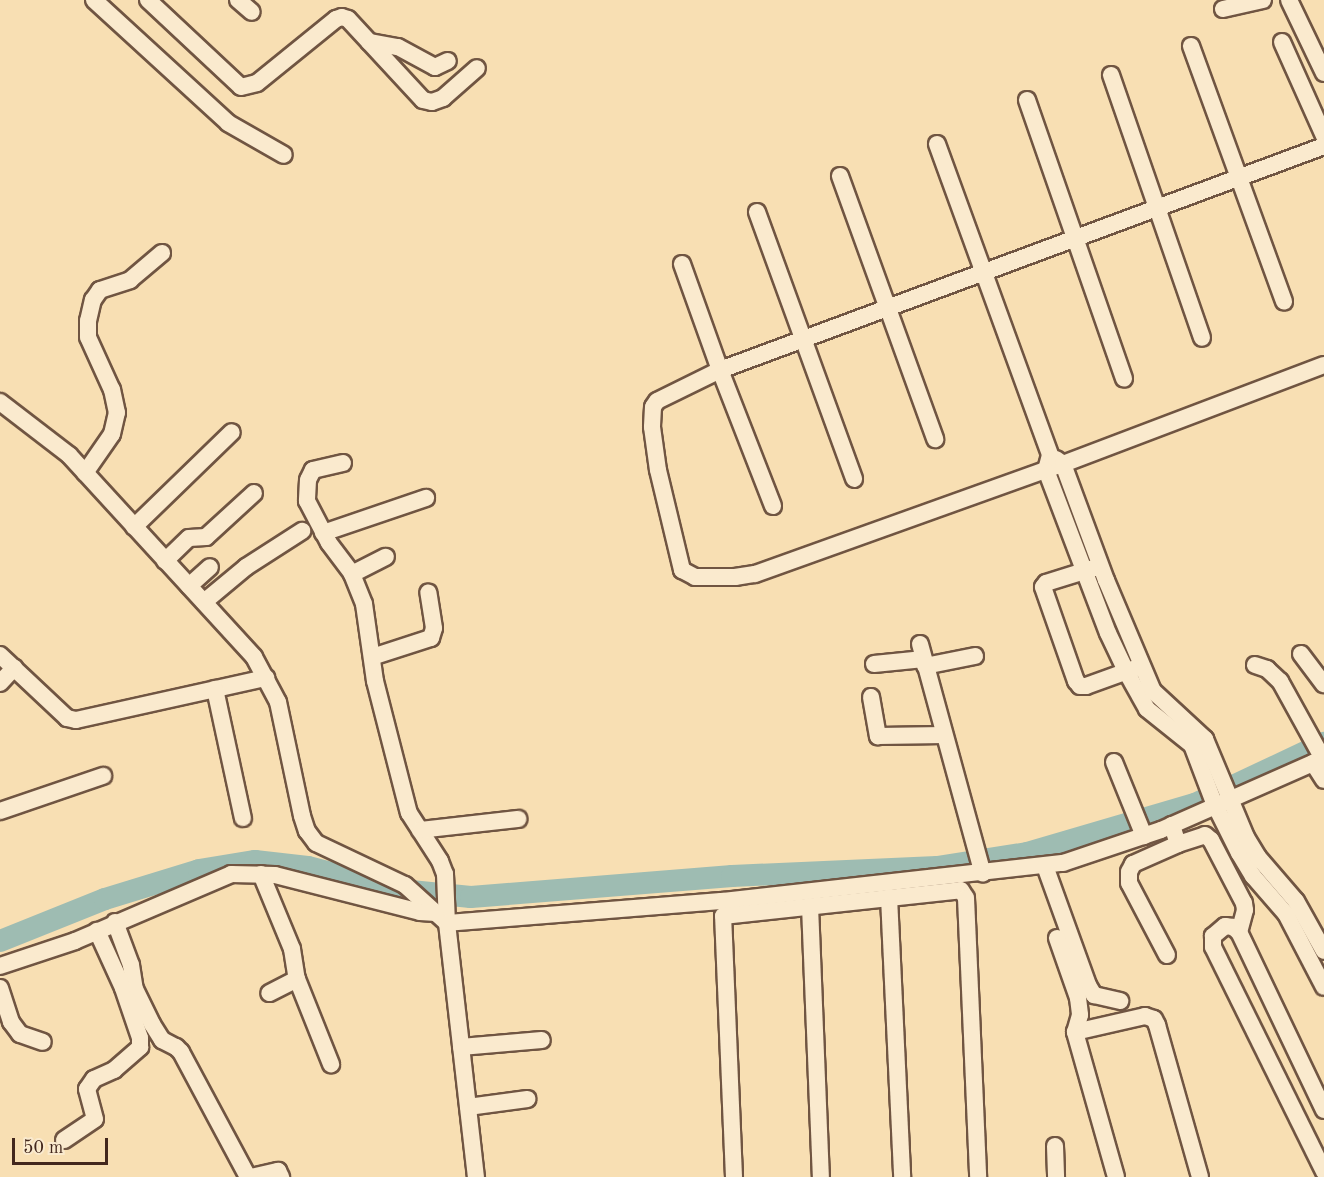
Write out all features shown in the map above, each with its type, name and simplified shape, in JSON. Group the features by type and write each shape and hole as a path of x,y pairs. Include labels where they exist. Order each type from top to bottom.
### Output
{"street":[{"path":"94,0 228,123 284,155"},
{"path":"148,0 241,87 257,83 336,19 348,19 423,100 432,102 443,99 477,68"},
{"path":"238,0 252,12"},
{"path":"1223,9 1263,0"},
{"path":"1289,0 1324,73"},
{"path":"369,42 398,47 435,67 448,61"},
{"path":"1282,42 1324,136"},
{"path":"1191,46 1284,302"},
{"path":"1111,75 1202,338"},
{"path":"1027,100 1124,378"},
{"path":"937,144 1053,463 1134,669 1147,709 1192,745 1215,781 1231,798 1246,837 1258,857 1296,900 1324,951"},
{"path":"1324,146 720,370 675,390 657,401 653,407 652,427 658,470 682,570 695,578 711,579 755,574 1324,365"},
{"path":"840,176 886,309 935,439"},
{"path":"757,212 854,479"},
{"path":"85,472 112,434 117,413 112,390 88,337 88,321 93,300 100,290 130,280 162,253"},
{"path":"682,264 720,370 774,506"},
{"path":"0,402 69,455 240,640 266,678 278,702 307,831 316,843 385,873 440,912"},
{"path":"134,527 232,432"},
{"path":"343,463 316,468 308,480 307,501 323,532 351,574 364,604 375,681 409,813 440,861 446,888 440,912 461,1047 476,1177"},
{"path":"165,561 189,538 206,537 254,493"},
{"path":"323,532 426,498"},
{"path":"204,602 246,567 302,531"},
{"path":"351,574 386,557"},
{"path":"189,586 210,567"},
{"path":"1093,568 1046,583 1043,588 1076,681 1080,686 1086,686 1134,669"},
{"path":"372,657 431,638 434,628 428,592"},
{"path":"1301,654 1324,684"},
{"path":"0,655 67,718 76,720 266,678"},
{"path":"874,664 923,656 975,656"},
{"path":"923,656 982,871"},
{"path":"1255,665 1267,669 1280,681 1318,754 1324,780"},
{"path":"0,683 14,668"},
{"path":"215,689 243,818"},
{"path":"871,697 878,736 945,735"},
{"path":"0,966 97,931 231,874 261,874 331,887 420,912 440,912 722,900 1045,866 1100,853 1140,825 1172,825 1318,754"},
{"path":"1114,762 1140,825"},
{"path":"0,812 103,776"},
{"path":"1215,781 1215,804 1253,876 1286,914 1298,933 1324,987"},
{"path":"420,830 518,819"},
{"path":"1172,825 1178,844"},
{"path":"1167,955 1129,883 1129,872 1133,864 1178,844 1206,835 1211,840 1244,903 1244,917 1239,932"},
{"path":"1045,866 1088,985 1094,995 1120,1001"},
{"path":"261,874 292,949 297,979 331,1064"},
{"path":"734,1177 723,916 961,891 964,892 978,1177"},
{"path":"889,897 902,1177"},
{"path":"810,906 821,1177"},
{"path":"115,922 131,965 135,989 152,1024 162,1040 176,1047 180,1052 249,1177 278,1171 281,1177"},
{"path":"1324,1110 1239,932 1233,927 1225,926 1213,936 1213,947 1324,1172"},
{"path":"64,1140 95,1119 87,1089 94,1079 114,1070 140,1047 140,1038 123,988 97,931"},
{"path":"1056,938 1078,998 1080,1016 1075,1032 1116,1177"},
{"path":"269,993 297,979"},
{"path":"0,988 11,1022 20,1034 43,1042"},
{"path":"1075,1032 1145,1016 1154,1018 1200,1177"},
{"path":"461,1047 542,1040"},
{"path":"468,1107 527,1099"},
{"path":"1055,1146 1056,1177"}],"waterway":[{"path":"0,941 105,899 199,870 255,861 308,867 391,889 471,897 732,876 937,867 1027,853 1195,804 1324,743"}]}
